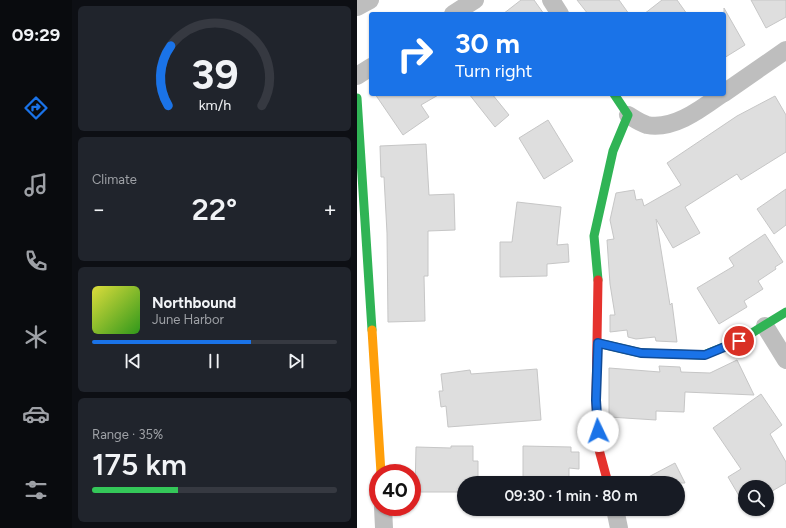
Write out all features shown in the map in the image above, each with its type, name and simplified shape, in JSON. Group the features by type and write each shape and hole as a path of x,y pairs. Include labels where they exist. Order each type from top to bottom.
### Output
{"street":[{"path":"357,7 370,0"},
{"path":"456,12 475,0"},
{"path":"551,0 559,12"},
{"path":"726,91 786,50"},
{"path":"357,76 369,68"},
{"path":"615,96 627,114 645,124 660,125 690,116 719,96"},
{"path":"357,98 380,464"},
{"path":"606,476 599,446 596,400 598,281 594,236 613,151 627,114"},
{"path":"598,343 641,353 705,355 739,341 786,312"},
{"path":"765,326 786,360"},
{"path":"383,516 384,528"},
{"path":"616,516 619,528"}],"building":[{"path":"521,0 534,0 543,12 506,12"},
{"path":"577,0 619,0 628,12 586,12"},
{"path":"662,0 677,0 686,12 647,12"},
{"path":"751,0 786,0 786,17 766,28"},
{"path":"724,8 745,45 726,57 726,12 724,12"},
{"path":"376,96 437,96 421,105 429,117 403,135"},
{"path":"471,96 494,96 509,115 495,127"},
{"path":"775,96 786,115 786,152 741,180 737,174 685,207 700,233 673,248 656,219 670,305 672,303 677,342 656,341 655,337 636,339 628,337 627,330 610,332 610,315 615,315 610,284 607,240 614,239 610,220 616,193 634,190 636,200 642,199 644,206 681,185 667,163 737,116"},
{"path":"548,120 573,161 544,179 519,138"},
{"path":"426,144 429,195 454,194 455,230 428,231 428,276 424,276 425,321 388,322 387,233 384,177 381,177 380,146"},
{"path":"786,189 786,225 774,234 757,209"},
{"path":"517,202 561,207 557,245 568,244 569,262 547,264 547,276 500,277 500,242 512,242"},
{"path":"765,234 783,262 775,267 776,269 758,281 763,289 744,301 747,307 719,324 697,288 734,266 729,258"},
{"path":"737,360 754,395 685,392 684,412 656,411 656,420 609,417 609,368 660,372 659,366 680,367 681,372 710,373"},
{"path":"537,369 541,420 448,427 446,406 441,407 439,391 443,391 441,374 470,370 471,374"},
{"path":"761,394 782,425 770,434 786,462 786,483 774,490 774,480 738,480 738,494 728,477 741,469 713,428"},
{"path":"451,446 473,446 473,461 478,461 478,476 457,476 457,492 421,492 421,464 416,464 416,447 451,448"},
{"path":"523,446 571,447 571,452 579,452 579,469 569,468 569,476 523,476"},
{"path":"675,463 682,476 650,476"}],"traffic: fast":[{"path":"598,280 594,236 613,151 628,115 615,96"},
{"path":"357,98 372,330"},
{"path":"598,343 641,353 704,355 739,341 786,312"}],"traffic: slow":[{"path":"372,330 380,464"}],"traffic: jam":[{"path":"598,280 596,400 598,446 606,476"}],"route":[{"path":"598,431 596,400 598,343 641,353 705,355 739,341"}]}
